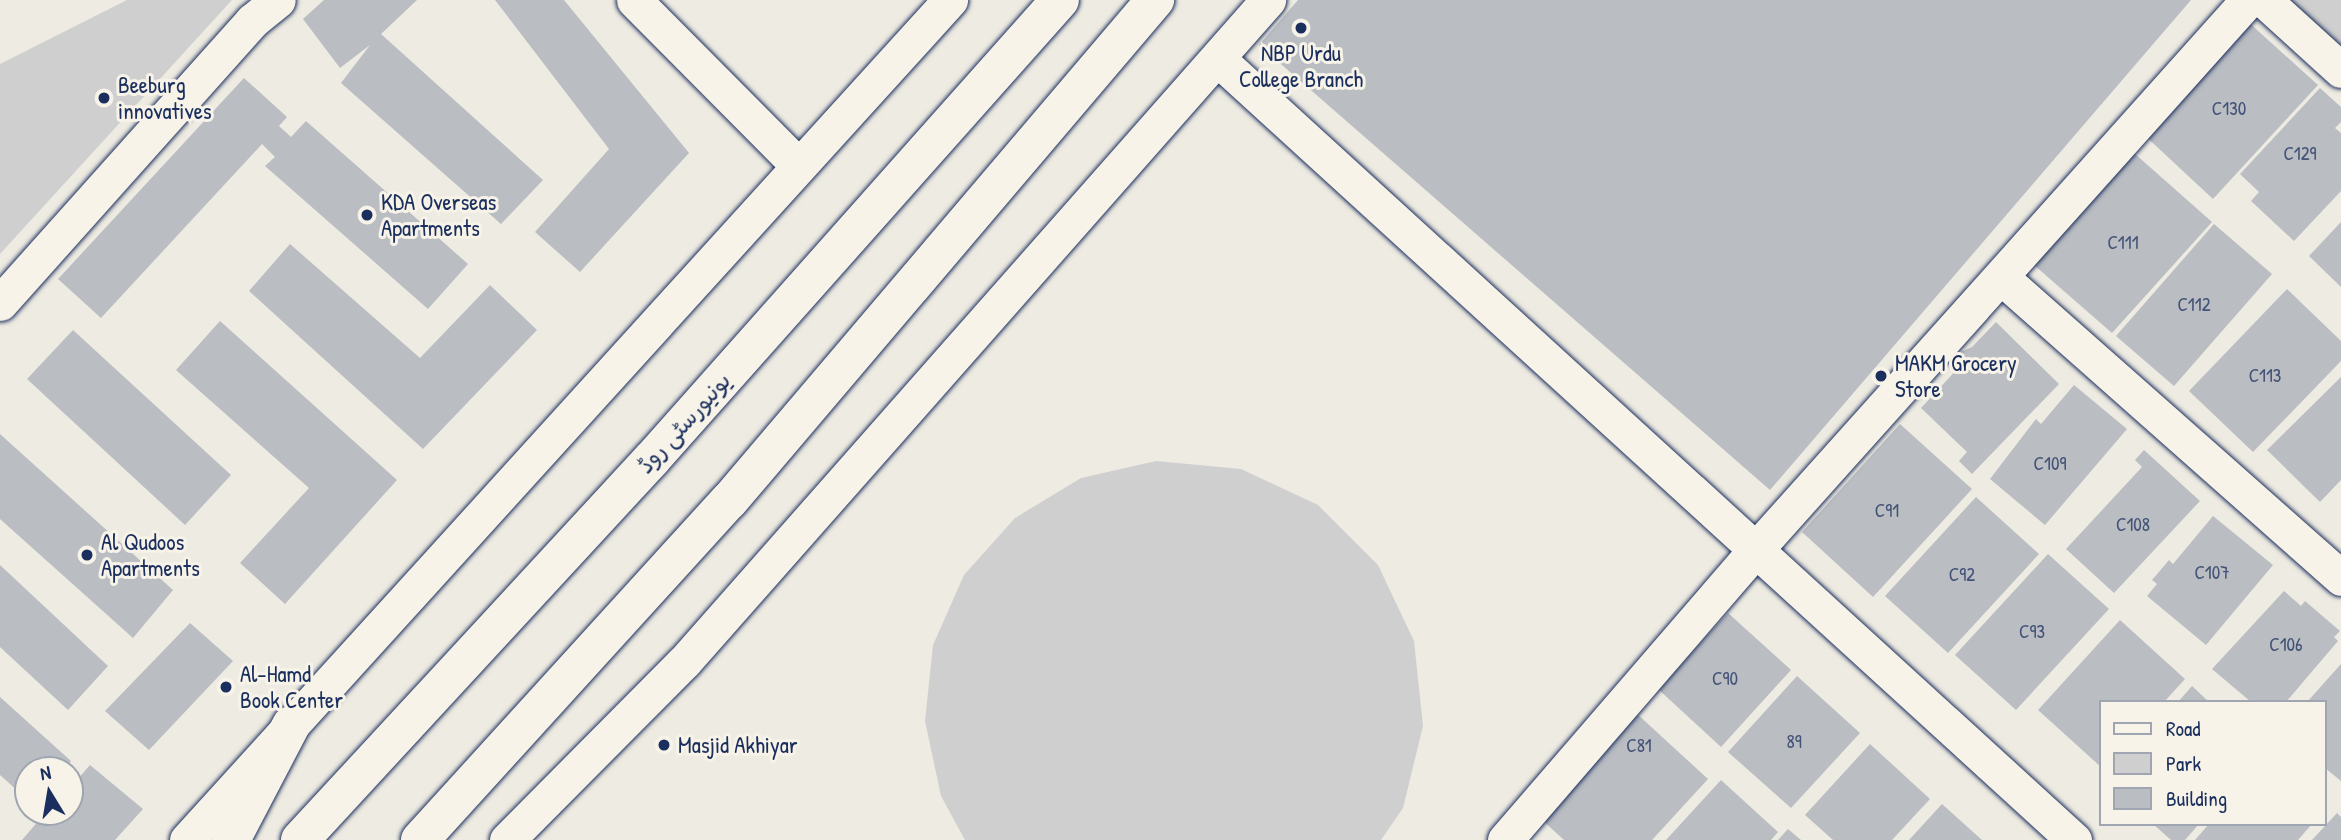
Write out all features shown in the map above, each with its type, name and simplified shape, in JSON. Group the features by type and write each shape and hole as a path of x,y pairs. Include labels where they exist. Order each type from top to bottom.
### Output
{"main road":[{"name":"یونیورسٹی روڈ","path":"300,840 652,458 1060,0"},
{"path":"420,840 729,501 1155,0"},
{"path":"231,840 290,725"}],"street":[{"path":"0,303 251,21 278,0"},
{"path":"634,0 797,164"},
{"path":"187,840 797,164 950,0"},
{"path":"507,840 684,662 1268,0"},
{"path":"1510,838 1758,547 2248,0"},
{"path":"2264,0 2341,70"},
{"path":"1218,59 1758,547 2074,840"},
{"path":"2001,277 2341,578"}],"green space":[{"path":"127,0 232,0 0,254 0,64"},
{"path":"2272,0 2341,0 2341,63"},
{"path":"1156,461 1241,469 1318,505 1378,565 1414,641 1423,726 1403,808 1381,840 965,840 941,796 925,721 933,645 964,575 1015,518 1081,478"}],"building":[{"name":"KDA Overseas Apartments","path":"324,0 417,0 381,34 543,180 501,224 341,83 370,45 340,68 303,19"},
{"name":"KDA Overseas Apartments","path":"495,0 564,0 689,153 580,272 535,232 609,149"},
{"path":"1298,0 2191,0 1770,490 1259,45"},
{"path":"2245,19 2318,85 2213,199 2141,132"},
{"name":"KDA Overseas Apartments","path":"244,78 287,117 279,126 291,137 306,121 468,264 428,309 265,166 275,157 262,144 101,318 58,279"},
{"path":"2320,88 2341,107 2341,122 2335,128 2341,133 2341,191 2294,241 2251,201 2259,192 2240,174"},
{"path":"2134,153 2212,222 2112,333 2034,265"},
{"path":"2341,222 2341,287 2309,256"},
{"path":"2214,224 2272,274 2174,386 2116,336"},
{"name":"KDA Overseas Apartments","path":"290,244 420,358 490,285 537,330 423,449 249,291"},
{"path":"2287,289 2341,341 2341,361 2253,452 2189,391"},
{"path":"220,321 397,480 285,604 240,563 309,488 176,370"},
{"path":"1996,322 2059,384 1972,474 1959,461 1967,452 1921,408 1960,366 1958,353 1972,347"},
{"path":"73,330 231,475 185,525 27,379"},
{"path":"2341,377 2341,480 2320,502 2267,450"},
{"path":"2074,385 2127,429 2045,525 1990,479 2036,419 2041,424"},
{"path":"1900,424 1972,489 1873,597 1802,532"},
{"name":"Al Qudoos Apartments","path":"0,434 173,590 133,638 0,519"},
{"path":"2144,450 2200,501 2114,593 2066,549 2142,467 2135,460"},
{"path":"1976,497 2039,554 1948,653 1885,596"},
{"path":"2213,516 2273,565 2206,645 2147,596 2157,584 2152,580 2169,560 2173,564"},
{"path":"2048,554 2109,609 2016,710 1955,655"},
{"name":"Al Qudoos Apartments","path":"0,565 108,666 68,710 0,647"},
{"path":"2284,591 2301,606 2305,601 2340,631 2334,637 2338,641 2288,700 2249,700 2212,669"},
{"path":"1728,613 1791,670 1721,747 1658,689"},
{"path":"2120,620 2185,679 2166,700 2100,700 2100,766 2038,710"},
{"name":"Al Qudoos Apartments","path":"190,623 233,661 149,750 105,711"},
{"path":"2341,664 2341,781 2327,770 2327,700 2309,700"},
{"path":"1797,676 1860,733 1791,808 1728,752"},
{"path":"2192,686 2207,700 2180,700"},
{"path":"0,697 65,756 14,756 14,788 0,775"},
{"path":"1636,713 1708,779 1652,840 1564,840 1540,818"},
{"path":"1870,744 1930,799 1892,840 1833,840 1805,815"},
{"path":"90,765 143,809 115,840 22,840 34,826 84,826 84,772"},
{"path":"1721,780 1778,832 1771,840 1666,840"},
{"path":"1942,804 1982,840 1909,840"},
{"path":"2337,813 2341,817 2341,840 2312,840 2327,826"},
{"path":"2155,826 2197,826 2185,840 2171,840"},
{"path":"2207,826 2310,826 2298,840 2195,840"},
{"path":"1788,829 1801,840 1778,840"}],"place":[{"name":"NBP Urdu College Branch","path":"1301,28"},
{"name":"Beeburg innovatives","path":"104,98"},
{"name":"KDA Overseas Apartments","path":"367,215"},
{"name":"MAKM Grocery Store","path":"1881,376"},
{"name":"Al Qudoos Apartments","path":"87,555"},
{"name":"Al-Hamd Book Center","path":"226,687"},
{"name":"Masjid Akhiyar","path":"664,745"}]}
